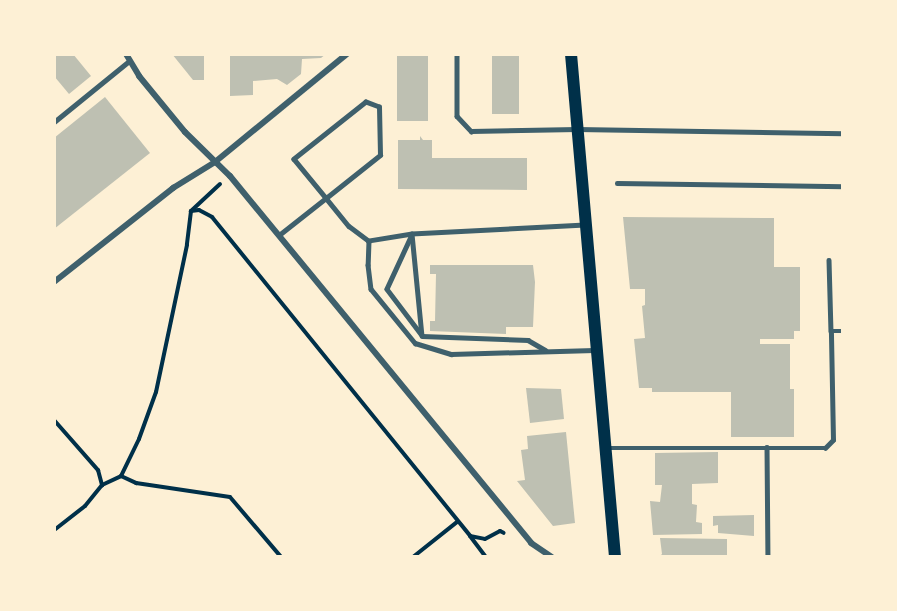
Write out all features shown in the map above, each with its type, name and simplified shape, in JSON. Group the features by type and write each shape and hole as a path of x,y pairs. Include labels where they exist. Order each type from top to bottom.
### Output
{"main road":[{"path":"571,54 615,557"}],"street":[{"path":"126,54 129,62 185,132 230,176 531,543 552,557"},
{"path":"54,282 173,188 215,162 347,54"}],"lane":[{"path":"457,54 458,116 471,131 577,129 843,133"},
{"path":"54,122 129,62"},
{"path":"279,235 326,198 380,155 379,107 366,102 294,159 326,198 349,226 369,241 412,234 585,225"},
{"path":"617,183 843,186"},
{"path":"412,234 387,289 422,336"},
{"path":"412,234 422,336"},
{"path":"369,241 368,265 371,289 415,343 451,354 598,350"},
{"path":"606,448 825,448 833,440 829,260"},
{"path":"831,331 843,331"},
{"path":"422,336 528,340 548,351"},
{"path":"767,447 768,557"}],"path":[{"path":"54,530 85,506 102,485 121,476 139,439 164,363 188,246 191,211 230,176"},
{"path":"191,211 199,210 212,217 486,557"},
{"path":"54,420 98,470 102,485"},
{"path":"121,476 136,483 230,497 281,557"},
{"path":"413,557 457,522"},
{"path":"470,536 485,539 500,531 509,538"}],"building":[{"path":"54,54 73,54 91,76 69,94 54,76"},
{"path":"172,54 204,54 204,80 193,80"},
{"path":"230,54 326,54 321,58 302,59 301,74 287,85 277,79 253,81 253,95 230,96"},
{"path":"397,54 428,54 428,121 397,121"},
{"path":"492,54 519,54 519,114 492,114"},
{"path":"105,97 150,153 54,229 54,138"},
{"path":"420,136 423,140 432,140 432,158 527,158 527,190 398,189 398,140 420,140"},
{"path":"623,217 774,218 774,267 800,267 800,331 794,331 794,339 760,339 760,344 790,344 790,389 794,389 794,437 731,437 731,392 652,392 652,388 639,388 634,339 645,338 642,306 645,305 645,289 630,289"},
{"path":"430,265 533,265 535,282 533,327 506,327 506,334 430,331 430,321 435,321 436,274 430,274"},
{"path":"526,388 561,389 564,419 530,423"},
{"path":"566,432 575,523 553,526 517,481 525,480 521,450 528,449 527,436"},
{"path":"718,452 718,483 692,484 692,504 697,505 696,522 702,523 702,534 653,535 650,501 660,502 662,485 655,485 655,453"},
{"path":"754,515 754,536 718,533 718,525 713,526 713,516"},
{"path":"660,538 727,539 727,557 659,557 662,554"}]}
